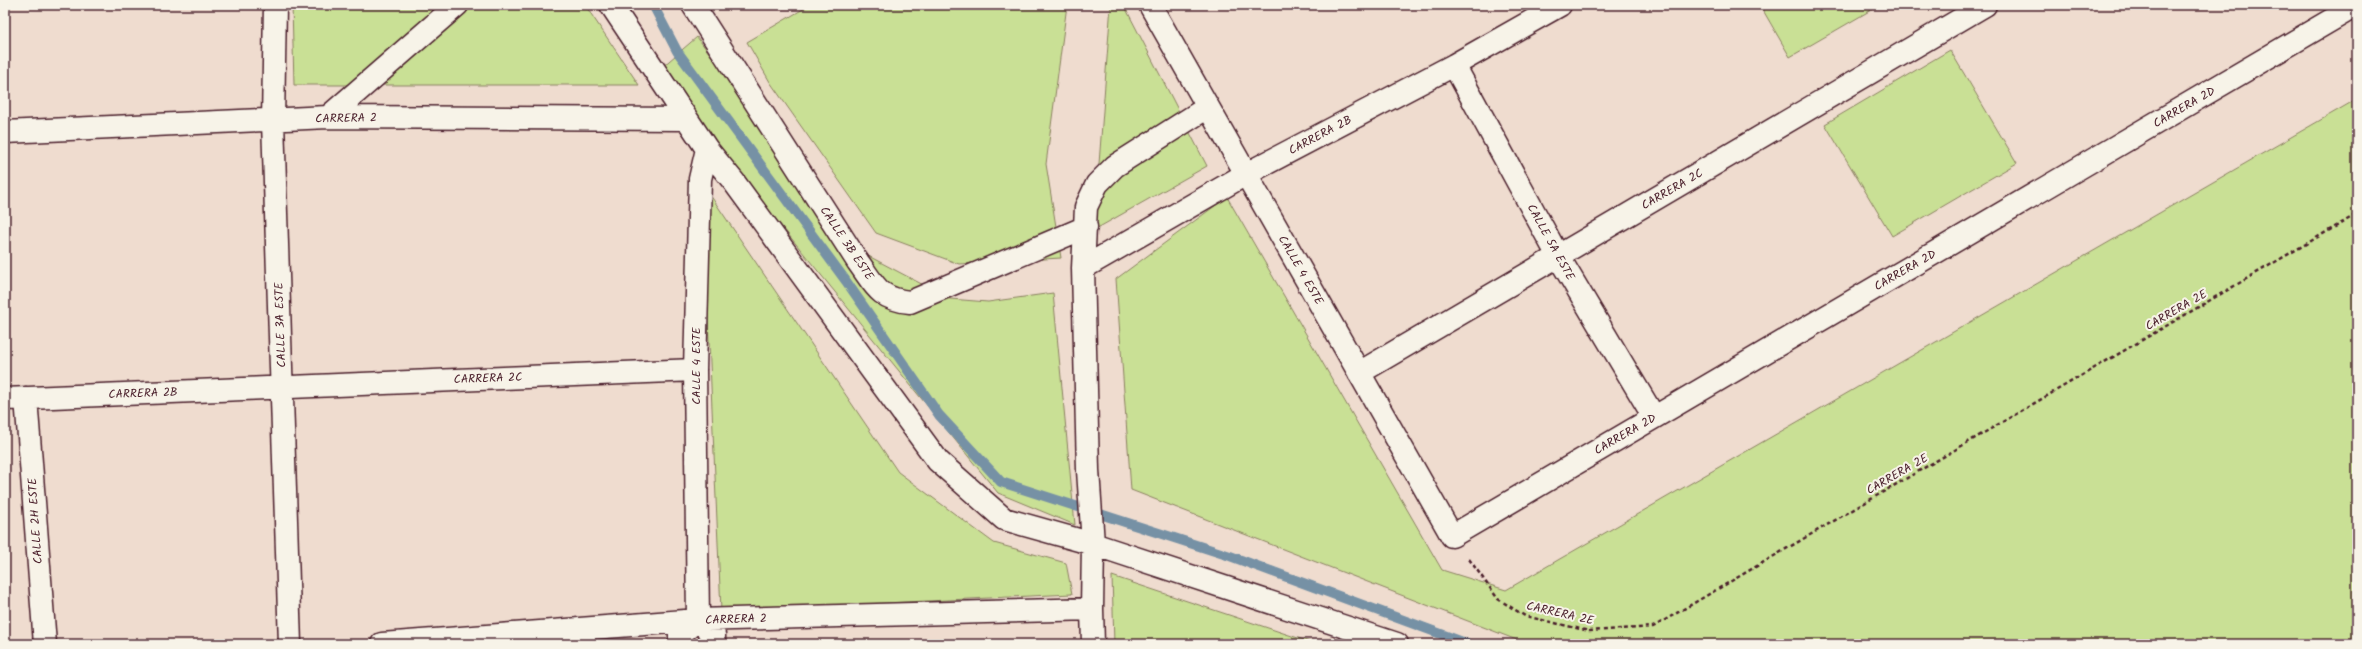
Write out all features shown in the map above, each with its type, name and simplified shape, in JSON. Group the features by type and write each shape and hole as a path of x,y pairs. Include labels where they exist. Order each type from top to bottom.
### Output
{"street":[{"name":"CALLE 3A ESTE","path":"275,5 273,120 290,644"},
{"path":"328,117 457,5"},
{"path":"611,5 707,149 734,182 938,461 1004,519 1092,535 1397,644"},
{"name":"CALLE 4 ESTE","path":"1150,5 1452,536"},
{"name":"CARRERA 2B","path":"1083,268 1246,174 1454,65 1560,5"},
{"name":"CARRERA 2C","path":"1359,373 1985,5"},
{"name":"CARRERA 2D","path":"1452,536 1654,418 2333,11 2357,5"},
{"name":"CALLE 3B ESTE","path":"700,7 858,262 880,292 893,301 910,302 1086,227"},
{"name":"CALLE 5A ESTE","path":"1454,65 1558,256 1654,418"},
{"path":"1093,644 1092,535 1088,470 1083,268 1086,207 1097,184 1115,166 1208,107"},
{"name":"CARRERA 2","path":"5,132 328,117 687,119"},
{"name":"CALLE 4 ESTE","path":"698,620 695,370 700,179 707,149"},
{"name":"CARRERA 2C","path":"282,387 695,370"},
{"name":"CARRERA 2B","path":"16,398 282,387"},
{"name":"CALLE 2H ESTE","path":"16,398 45,644"},
{"name":"CARRERA 2","path":"382,644 698,620 1092,609"},
{"path":"680,644 680,634 698,620 714,635 714,644"}],"path":[{"name":"CARRERA 2E","path":"1452,536 1498,599 1525,616 1589,631 1653,627 2357,214"}],"green space":[{"path":"292,5 585,5 639,85 294,85"},
{"path":"810,5 1067,5 1046,164 1061,258 959,264 876,233 770,82 747,42"},
{"path":"1111,5 1124,5 1207,166 1094,230"},
{"path":"1760,5 1877,5 1878,6 1790,57"},
{"path":"697,37 859,251 950,299 988,302 1053,293 1075,525 998,493 727,159 662,67"},
{"path":"1950,50 2017,163 1892,236 1825,124"},
{"path":"2357,99 2357,644 1527,644 1131,490 1116,279 1227,197 1442,570 1506,590"},
{"path":"702,183 898,472 994,543 1066,563 1072,594 721,611"},
{"path":"1112,576 1316,644 1114,644"}],"waterway":[{"path":"653,5 677,51 846,281 939,415 1001,482 1230,556 1468,644"}]}
